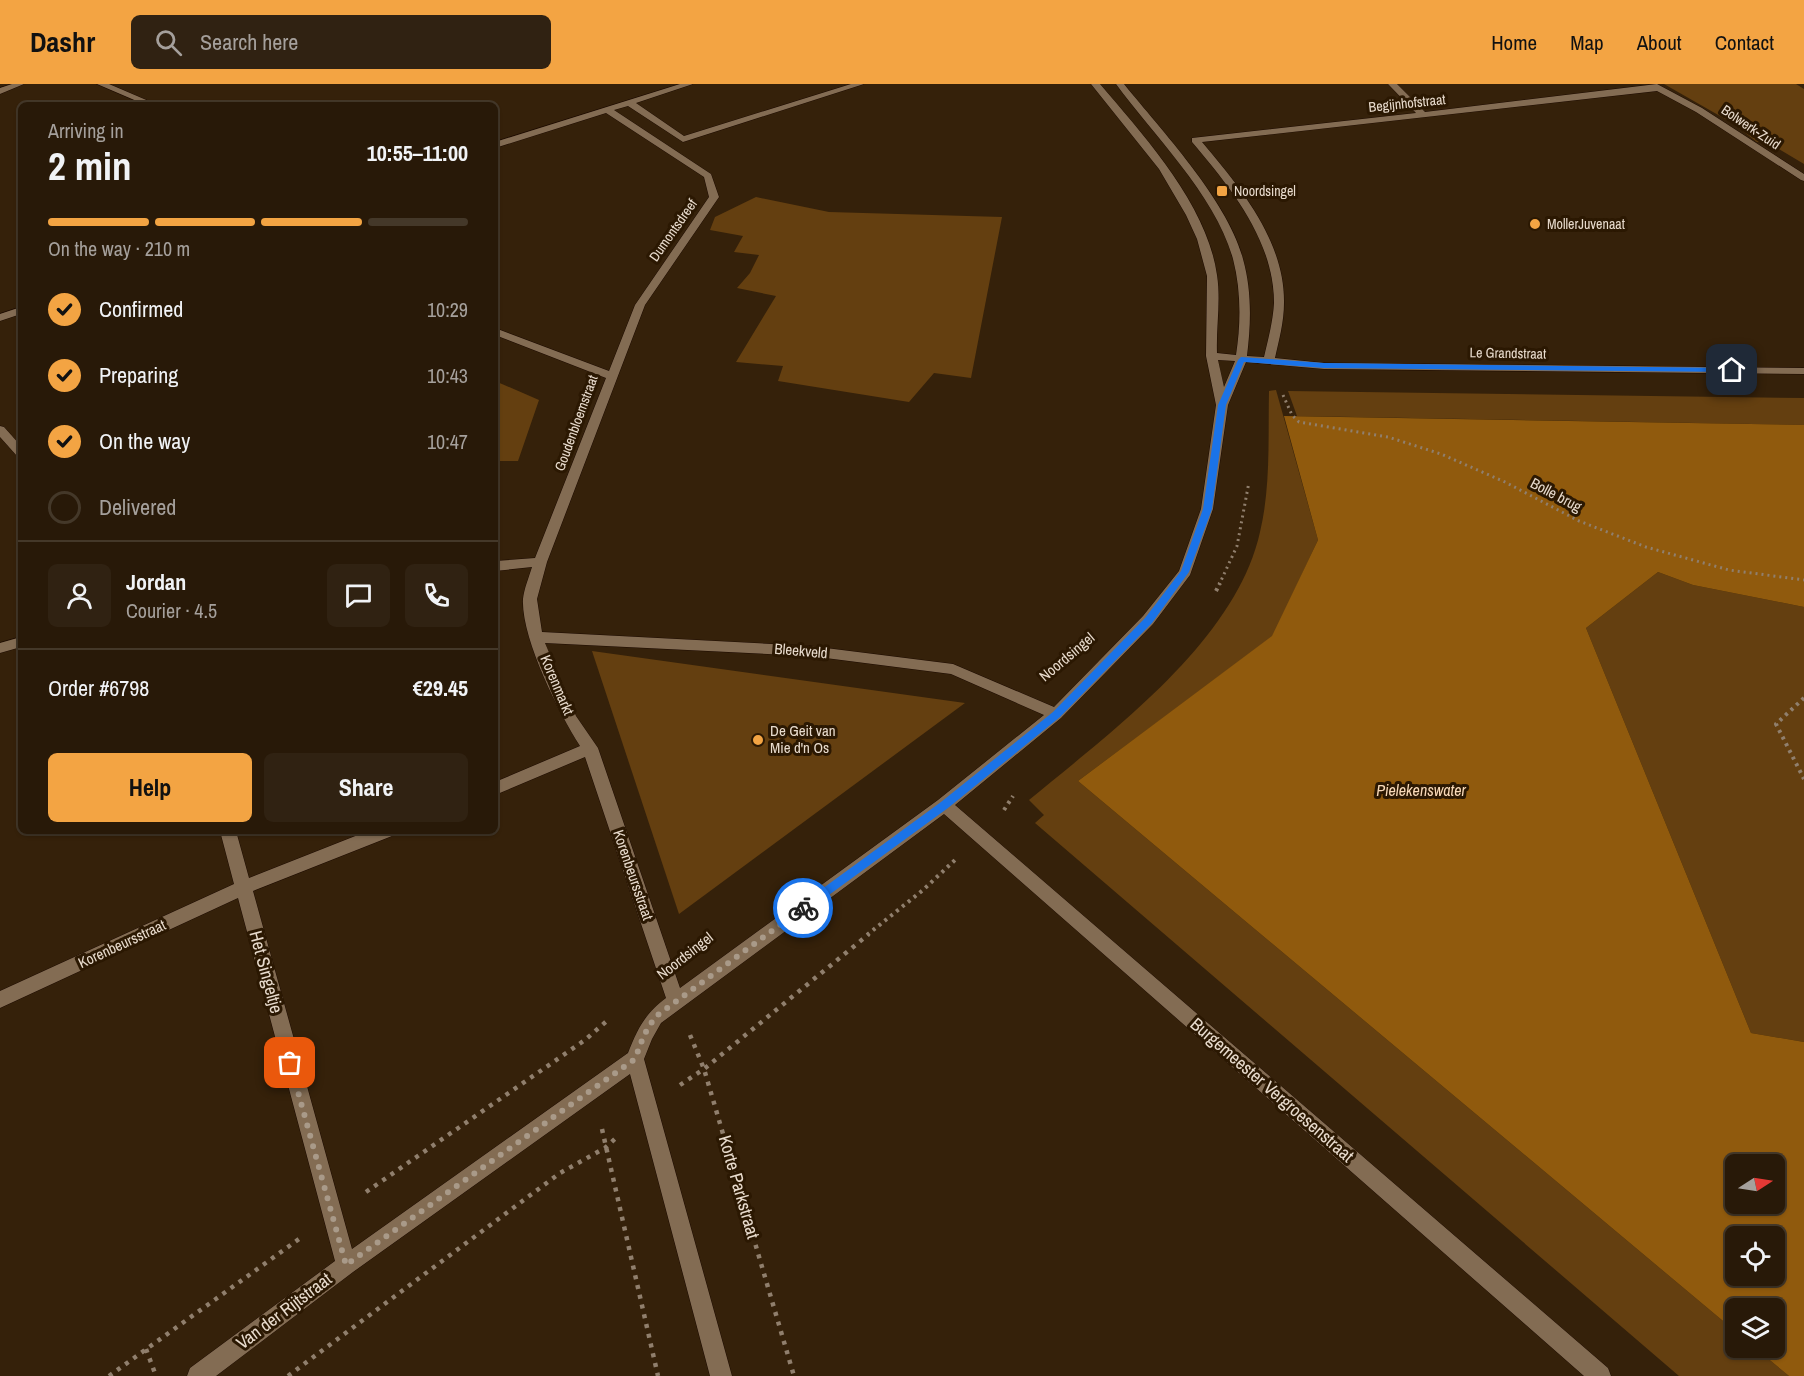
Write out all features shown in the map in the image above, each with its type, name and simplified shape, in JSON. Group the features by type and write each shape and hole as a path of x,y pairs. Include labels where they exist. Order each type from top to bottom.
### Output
{"street":[{"path":"0,91 20,84"},
{"path":"101,84 146,102"},
{"path":"498,144 689,84"},
{"path":"630,103 683,139 860,84"},
{"name":"Noordsingel","path":"1095,84 1152,153 1191,217 1210,263 1212,356 1222,405"},
{"name":"Noordsingel","path":"635,1059 644,1035 655,1017 944,805 1056,714 1148,620 1185,572 1207,509 1222,405 1241,360 1245,331 1244,294 1238,258 1224,226 1201,186 1120,84"},
{"path":"1392,84 1423,115"},
{"name":"Begijnhofstraat","path":"1269,362 1277,326 1279,301 1275,268 1246,206 1228,178 1195,140 1423,115 1654,86"},
{"name":"Bolwerk-Zuid","path":"1654,86 1699,110 1804,178"},
{"name":"Dumontsdreef","path":"608,110 708,176 714,197 640,305 612,376"},
{"path":"0,318 18,311"},
{"name":"Goudenbloemstraat","path":"498,332 612,376 540,562"},
{"name":"Le Grandstraat","path":"1212,356 1324,366 1804,371"},
{"path":"0,430 18,450"},
{"path":"498,566 540,562"},
{"name":"Korenmarkt","path":"540,562 530,599 536,637 570,718 590,748"},
{"name":"Bleekveld","path":"536,637 810,651 953,669 1056,714"},
{"path":"0,648 18,643"},
{"path":"498,788 590,748"},
{"name":"Korenbeursstraat","path":"590,748 676,1001"},
{"name":"Burgemeester Vergroesenstraat","path":"944,805 1600,1376"},
{"path":"229,834 243,888 378,834"},
{"name":"Korenbeursstraat","path":"0,1000 243,888"},
{"name":"Het Singeltje","path":"243,888 346,1265"},
{"path":"635,1059 722,1376"},
{"name":"Van der Rijtstraat","path":"198,1376 346,1265 635,1059"}],"path":[{"name":"Bolle brug","path":"1280,388 1292,415 1299,422 1388,437 1442,454 1505,482 1579,521 1646,548 1729,570 1804,580"},
{"path":"1804,698 1776,724 1804,779"},
{"name":"Korte Parkstraat","path":"676,1001 704,1069 794,1376"},
{"path":"612,1017 585,1040 605,1148 658,1376"},
{"path":"288,1376 560,1173 605,1148 648,1107 704,1069"},
{"path":"146,1349 156,1376"}],"shaded area":[{"path":"1664,84 1796,84 1804,89 1804,164 1767,142 1757,142 1734,124"},
{"path":"756,197 829,212 1002,217 971,378 934,373 909,402 778,381 783,366 736,362 776,296 737,288 750,273 759,255 734,252 743,236 710,230 715,217"},
{"path":"498,382 539,400 518,461 498,461"},
{"path":"1276,390 1318,540 1273,636 1078,781 1725,1323 1725,1358 1767,1358 1789,1376 1679,1376 1035,823 1044,815 1029,800 1132,714 1166,681 1198,647 1225,610 1247,572 1264,515 1269,444 1269,391"},
{"path":"1288,391 1804,398 1804,425 1297,416"},
{"path":"1658,572 1693,585 1804,607 1804,1042 1751,1033 1586,628"},
{"path":"592,651 965,703 679,914"}],"water":[{"name":"Pielekenswater","path":"1284,416 1804,425 1804,607 1693,585 1658,572 1586,628 1751,1033 1804,1042 1804,1376 1789,1376 1767,1358 1785,1358 1785,1298 1725,1298 1725,1323 1078,781 1272,636 1318,540"}],"way so far":[{"path":"290,1063 346,1265 635,1059 644,1035 655,1017 803,908"}],"place":[{"name":"Noordsingel","path":"1222,191"},
{"name":"MollerJuvenaat","path":"1535,224"},
{"name":"De Geit van Mie d'n Os","path":"758,740"}],"route":[{"path":"803,908 944,805 1056,714 1148,620 1185,572 1207,509 1222,405 1241,360 1324,366 1732,370"}]}
